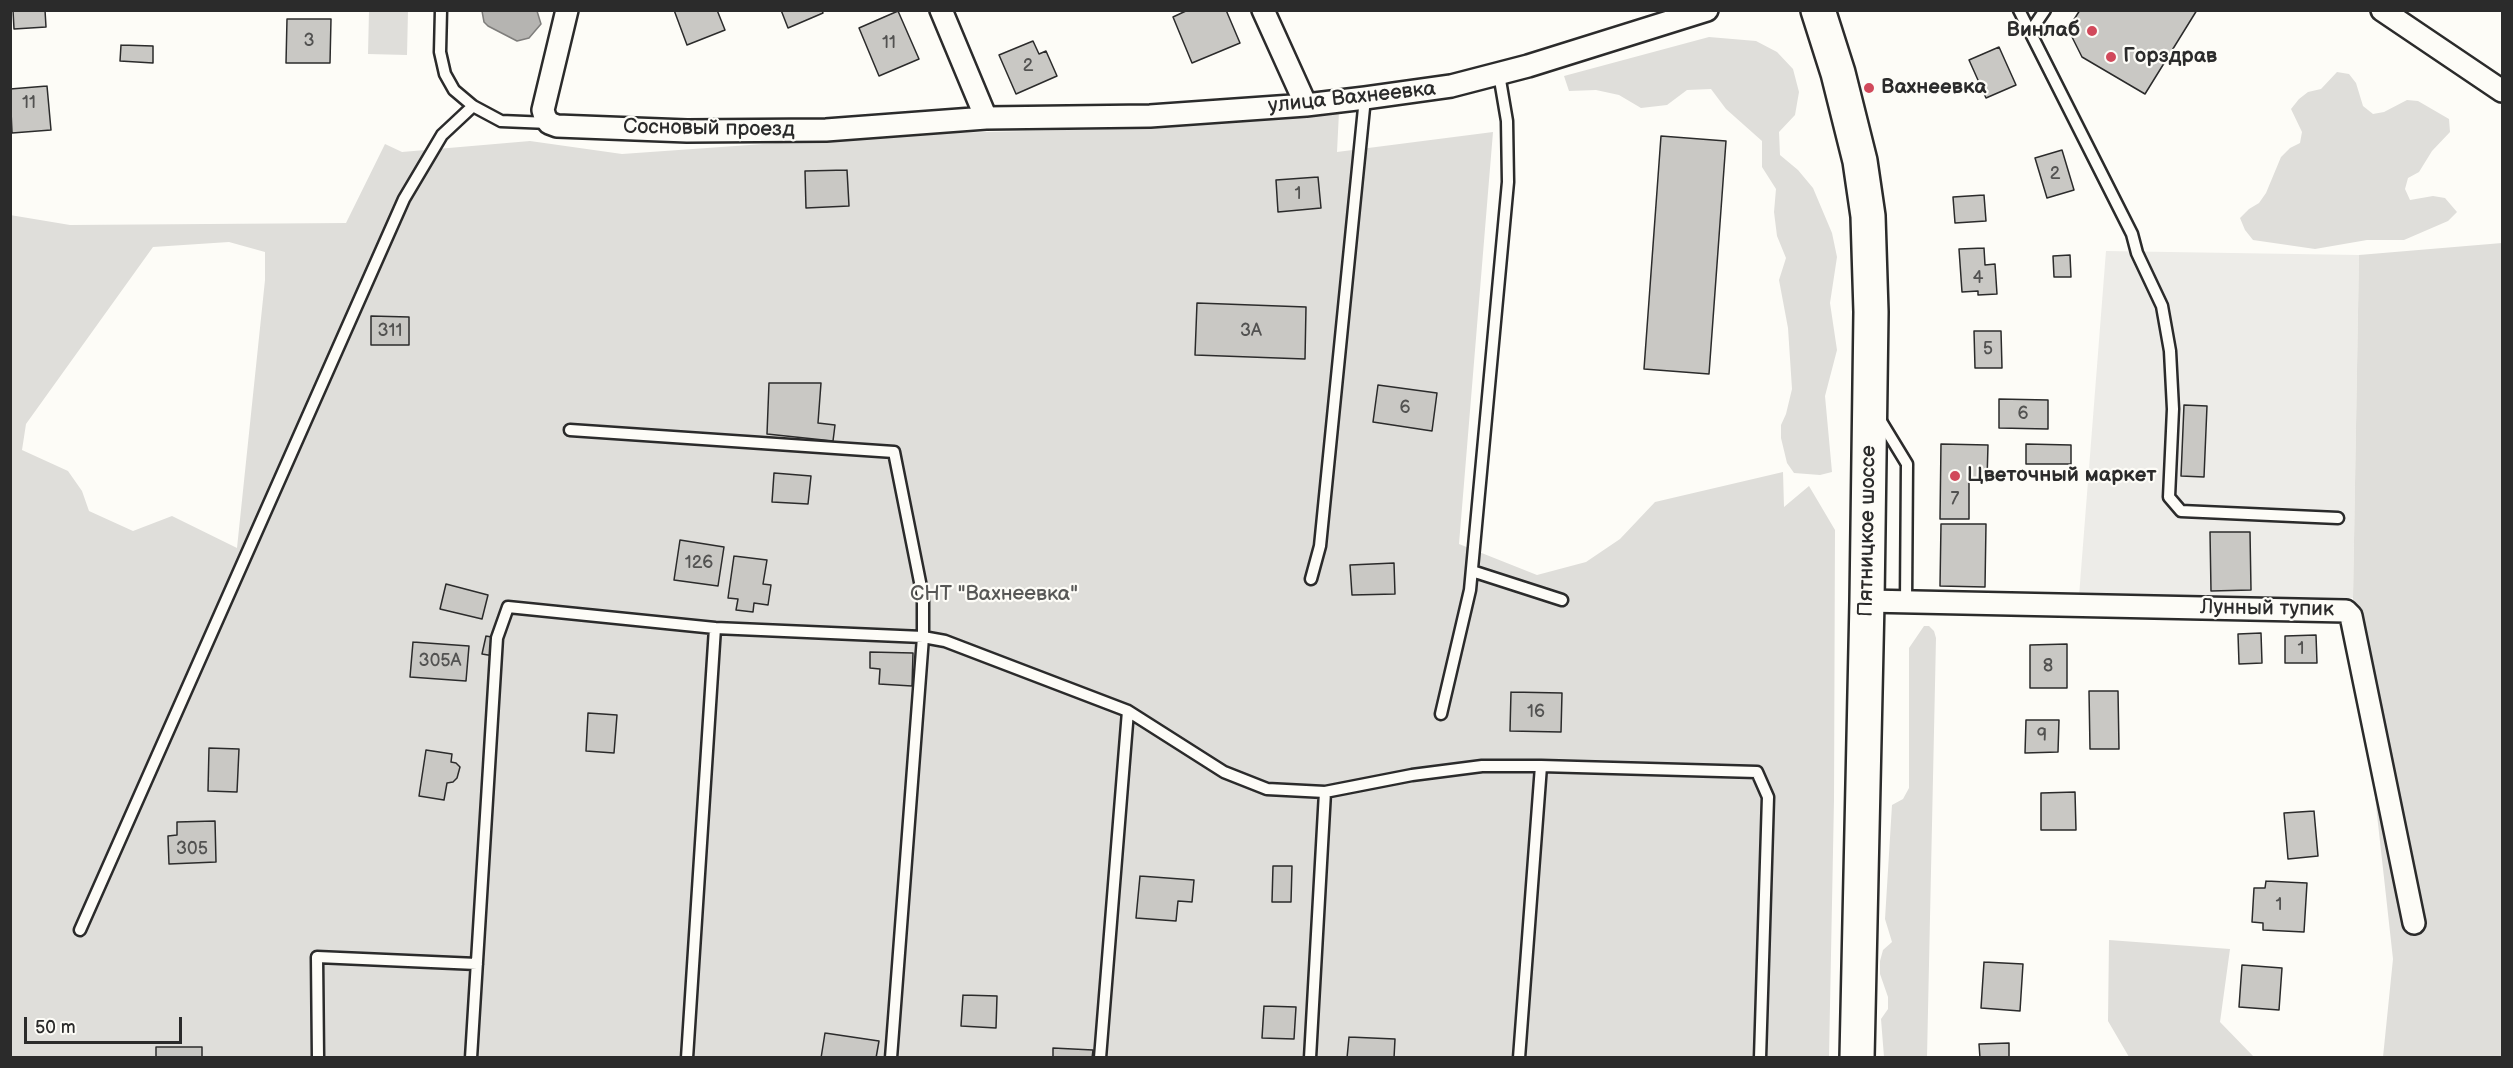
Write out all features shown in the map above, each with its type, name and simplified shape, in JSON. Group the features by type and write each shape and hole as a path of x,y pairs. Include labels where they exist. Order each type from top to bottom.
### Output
{"main road":[{"name":"Пятницкое шоссе","path":"1818,10 1839,73 1860,161 1868,216 1870,402 1857,1058"}],"street":[{"path":"549,123 544,117 543,110 567,10"},
{"path":"941,10 986,118"},
{"path":"1263,10 1306,105"},
{"name":"улица Вахнеевка","path":"986,118 1150,116 1306,105 1451,86 1499,74 1707,10"},
{"path":"2382,10 2502,91"},
{"name":"Сосновый проезд","path":"549,123 556,126 687,131 826,130 986,118"},
{"name":"Лунный тупик","path":"1867,601 2346,611 2351,616 2414,923"}],"lane":[{"path":"441,10 440,52 445,74 454,90 473,106 501,121 549,123"},
{"path":"2019,10 2132,234 2137,253 2162,306 2170,351 2173,409 2169,497 2181,511 2338,518"},
{"path":"2030,32 2045,10"},
{"path":"1441,714 1470,590 1508,182 1507,121 1499,74"},
{"path":"1311,579 1320,546 1365,98"},
{"path":"80,930 404,199 442,135 473,106"},
{"path":"1870,402 1907,464 1906,602"},
{"path":"570,430 894,452 923,597 891,1058"},
{"path":"1472,571 1562,600"},
{"path":"471,1058 497,638 508,607 715,628 945,640 1128,711 1224,772 1267,789 1325,792 1412,775 1482,766 1757,772 1768,796 1760,1058"},
{"path":"687,1058 715,628"},
{"path":"1100,1058 1128,711"},
{"path":"1518,1058 1540,766"},
{"path":"1310,1058 1325,792"},
{"path":"318,1058 317,957 477,964"}],"shaded area":[{"path":"482,11 537,11 541,24 529,38 517,41 488,26 484,22"},
{"path":"2106,251 2359,255 2353,598 2079,596"}],"green space":[{"path":"369,11 408,11 407,55 368,54"},
{"path":"1709,37 1756,41 1777,52 1793,69 1799,92 1795,115 1779,132 1780,155 1798,170 1813,188 1832,233 1837,257 1830,303 1837,350 1825,396 1832,472 1820,475 1794,473 1787,463 1781,438 1781,425 1792,389 1788,328 1779,280 1786,258 1777,236 1774,212 1776,189 1762,167 1762,141 1726,109 1711,89 1687,90 1667,105 1641,108 1619,95 1596,90 1569,91 1564,76"},
{"path":"2337,72 2349,74 2356,83 2363,106 2373,114 2384,112 2407,100 2418,101 2449,119 2450,132 2432,151 2419,172 2408,178 2405,189 2410,200 2433,196 2445,198 2457,212 2448,221 2404,240 2367,240 2315,249 2253,240 2245,230 2240,218 2259,203 2266,193 2281,157 2290,148 2300,143 2302,132 2291,109 2308,92 2321,89"},
{"name":"СНТ \"Вахнеевка\"","path":"1339,112 1337,152 1493,132 1459,544 1537,575 1586,562 1620,539 1655,502 1783,472 1784,507 1809,486 1835,530 1834,800 1829,1057 11,1057 10,215 70,225 346,223 385,144 402,152 530,141 622,154 905,134 1148,128","holes":["229,242 265,252 265,280 237,548 172,516 133,531 89,511 82,491 68,471 22,450 26,424 153,247"]},
{"path":"2502,243 2502,1057 2383,1057 2393,959 2353,598 2359,255"},
{"path":"1924,626 1929,626 1934,631 1936,638 1927,1057 1884,1057 1881,1019 1888,1009 1888,997 1880,974 1880,961 1883,950 1892,942 1885,919 1892,805 1903,799 1909,788 1909,648"},
{"path":"2109,940 2230,949 2220,1022 2254,1057 2129,1057 2108,1021"}],"building":[{"path":"13,10 45,10 46,27 14,29"},
{"path":"674,10 717,10 725,30 687,45"},
{"path":"781,10 822,10 823,13 788,28"},
{"path":"1188,10 1226,10 1240,43 1192,63 1173,17"},
{"path":"2080,10 2197,10 2145,94 2082,57 2068,29"},
{"path":"898,11 919,59 879,76 859,28"},
{"path":"287,19 331,19 330,63 286,63"},
{"path":"1033,41 1039,54 1046,51 1057,76 1016,94 999,55"},
{"path":"121,45 153,46 153,63 120,61"},
{"path":"1999,47 2016,85 1986,98 1969,60"},
{"path":"47,86 51,130 12,133 10,89"},
{"path":"1661,136 1726,141 1709,374 1644,369"},
{"path":"2062,150 2074,190 2047,198 2035,158"},
{"path":"847,170 849,206 806,208 805,171"},
{"path":"1318,177 1321,208 1278,212 1276,180"},
{"path":"1984,195 1986,221 1955,223 1953,197"},
{"path":"1984,248 1985,265 1995,264 1997,294 1978,295 1978,291 1962,292 1959,249"},
{"path":"2070,255 2071,277 2054,277 2053,256"},
{"path":"1197,303 1306,307 1305,359 1195,355"},
{"path":"371,316 409,317 409,345 371,345"},
{"path":"1974,331 2001,331 2002,368 1975,368"},
{"path":"769,383 821,383 818,423 835,425 833,441 767,434"},
{"path":"1378,385 1437,393 1432,431 1373,422"},
{"path":"1999,399 2048,400 2048,429 1999,428"},
{"path":"2184,405 2207,406 2204,477 2181,476"},
{"path":"1941,444 1988,445 1987,480 1969,479 1969,519 1940,519"},
{"path":"2026,444 2071,445 2071,464 2026,464"},
{"path":"774,473 811,476 808,504 772,502"},
{"path":"1941,524 1986,524 1985,587 1940,586"},
{"path":"2210,532 2250,532 2251,590 2211,591"},
{"path":"680,540 724,547 718,586 674,580"},
{"path":"734,556 767,560 763,584 771,585 768,605 754,603 753,612 736,610 738,599 728,598"},
{"path":"1394,563 1395,594 1352,595 1350,565"},
{"path":"446,584 488,595 482,619 440,609"},
{"path":"2261,633 2262,663 2239,664 2238,634"},
{"path":"2316,635 2317,663 2285,663 2285,636"},
{"path":"486,636 497,638 494,656 482,654"},
{"path":"413,642 469,646 466,681 410,677"},
{"path":"2067,644 2067,688 2030,688 2030,645"},
{"path":"870,652 913,653 912,686 879,684 880,669 870,668"},
{"path":"2089,691 2118,691 2119,749 2090,749"},
{"path":"1511,692 1562,693 1561,732 1510,731"},
{"path":"588,713 617,715 614,753 586,751"},
{"path":"2026,720 2059,720 2058,752 2025,753"},
{"path":"209,748 239,749 237,792 208,791"},
{"path":"426,750 452,754 451,762 460,767 457,778 447,783 444,800 419,796"},
{"path":"2075,792 2076,830 2041,830 2041,793"},
{"path":"2314,811 2318,856 2288,859 2284,813"},
{"path":"215,821 216,862 169,864 168,836 177,835 177,822"},
{"path":"1273,866 1292,866 1291,902 1272,902"},
{"path":"1140,876 1194,880 1192,902 1178,901 1176,921 1136,918"},
{"path":"2266,881 2307,883 2304,932 2263,930 2263,923 2252,922 2254,888 2265,888"},
{"path":"1984,962 2023,964 2020,1011 1981,1008"},
{"path":"2242,965 2282,968 2279,1010 2239,1007"},
{"path":"963,995 997,996 996,1028 961,1026"},
{"path":"1264,1006 1296,1007 1294,1039 1262,1038"},
{"path":"825,1033 879,1041 876,1058 821,1058"},
{"path":"1349,1037 1395,1039 1394,1058 1347,1058"},
{"path":"2009,1043 2009,1058 1980,1058 1979,1044"},
{"path":"156,1047 202,1047 202,1058 156,1058"},
{"path":"1053,1048 1093,1050 1092,1058 1053,1058"}],"place":[{"name":"Винлаб","path":"2092,31"},
{"name":"Горздрав","path":"2111,57"},
{"name":"Вахнеевка","path":"1869,88"},
{"name":"Цветочный маркет","path":"1955,476"}]}
